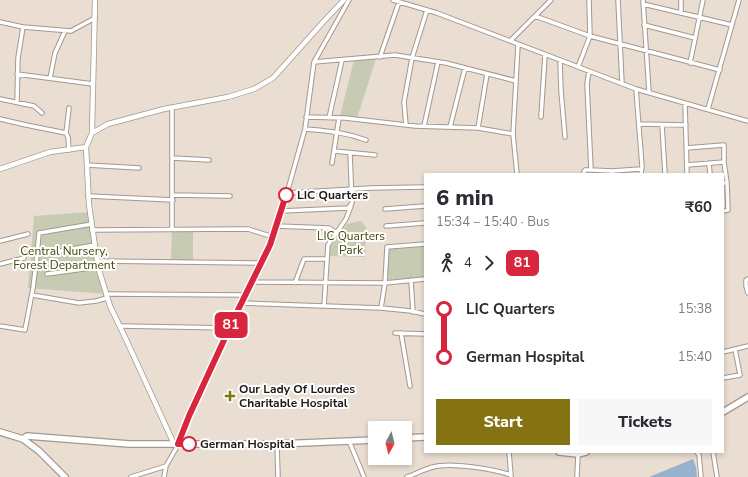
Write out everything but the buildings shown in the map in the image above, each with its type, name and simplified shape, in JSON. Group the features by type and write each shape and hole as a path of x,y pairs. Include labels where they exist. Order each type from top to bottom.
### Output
{"main road":[{"path":"724,411 748,397"},
{"path":"0,432 25,437 128,444 277,444 368,440"},
{"path":"25,437 65,477"},
{"path":"25,437 47,454 69,477"},
{"path":"412,438 424,437"},
{"path":"568,453 582,453"}],"street":[{"path":"95,0 92,133 86,147 88,196 98,267 110,306 176,444"},
{"path":"92,133 108,124 172,107 254,90 273,78 344,0"},
{"path":"164,477 166,466 273,237 305,129 314,62 349,0"},
{"path":"393,0 427,10 636,89 748,121"},
{"path":"510,41 551,0"},
{"path":"578,67 590,36 589,0"},
{"path":"618,0 622,83"},
{"path":"681,0 681,12"},
{"path":"690,62 703,0"},
{"path":"708,109 739,0"},
{"path":"380,57 399,2"},
{"path":"649,92 643,2 700,18 732,25"},
{"path":"406,125 404,102 412,58 427,10"},
{"path":"535,16 590,36 720,70"},
{"path":"0,22 23,27 71,31 95,18"},
{"path":"644,25 695,38"},
{"path":"17,102 18,58 23,27"},
{"path":"50,78 55,53 65,31"},
{"path":"517,173 514,134 518,45"},
{"path":"314,62 394,55 438,62 516,81"},
{"path":"541,117 545,55"},
{"path":"329,118 342,60"},
{"path":"560,60 565,137"},
{"path":"424,126 438,62"},
{"path":"450,127 465,68"},
{"path":"589,71 588,84 591,170"},
{"path":"18,74 93,84"},
{"path":"478,128 487,74"},
{"path":"584,173 585,170 641,172 642,166 636,89"},
{"path":"0,99 34,106 42,113"},
{"path":"685,103 687,173"},
{"path":"172,107 172,229"},
{"path":"69,108 66,133 68,137 69,150"},
{"path":"306,117 340,118 406,125 478,128 514,134"},
{"path":"332,163 340,118"},
{"path":"0,119 66,133"},
{"path":"639,124 686,124"},
{"path":"662,125 665,173"},
{"path":"305,129 337,131 351,134 366,140"},
{"path":"686,148 724,144 725,183 728,210 724,211"},
{"path":"0,169 50,152 86,147"},
{"path":"334,151 375,155"},
{"path":"324,306 328,246 346,219 352,203 350,153"},
{"path":"172,158 209,160"},
{"path":"687,165 724,162"},
{"path":"709,163 710,173"},
{"path":"87,165 138,168"},
{"path":"287,193 351,188 424,187"},
{"path":"173,195 230,196"},
{"path":"88,196 172,200"},
{"path":"281,212 342,209 348,208 352,203"},
{"path":"385,208 424,206"},
{"path":"386,226 424,223"},
{"path":"276,226 329,228 337,233"},
{"path":"0,326 25,330 32,295 39,233 92,227 248,229 273,237"},
{"path":"0,241 28,234"},
{"path":"381,308 385,283 387,247 424,244"},
{"path":"37,255 95,245"},
{"path":"0,264 24,258"},
{"path":"295,283 304,259 327,259"},
{"path":"97,261 261,263"},
{"path":"47,274 98,267"},
{"path":"252,282 326,284 385,283 424,279"},
{"path":"748,279 746,280 746,286 748,292"},
{"path":"411,280 413,312"},
{"path":"32,295 79,303 96,301 107,296 245,295"},
{"path":"241,303 381,308 424,314"},
{"path":"120,326 230,328"},
{"path":"394,333 424,334"},
{"path":"401,333 410,386"},
{"path":"724,352 748,346"},
{"path":"724,378 740,375 735,350"},
{"path":"349,441 364,477"},
{"path":"277,444 278,477"},
{"path":"407,477 434,466 463,466 500,471 511,476 509,453"},
{"path":"698,453 701,477"},
{"path":"713,453 717,477"},
{"path":"577,477 578,454"},
{"path":"131,477 166,466"}],"green space":[{"path":"376,59 357,118 340,116 354,60"},
{"name":"Central Nursery, Forest Department","path":"90,212 98,267 106,294 28,288 34,216"},
{"name":"LIC Quarters Park","path":"361,221 366,227 365,257 330,256 330,248 347,224"},
{"path":"172,229 193,229 193,262 171,262"},
{"path":"424,246 424,277 387,281 389,249"}],"water":[{"path":"693,459 697,477 649,477"}],"bus line":[{"name":"81","path":"189,444 178,444 189,416 208,378 236,314 270,245 286,195"}],"place":[{"name":"LIC Quarters","path":"286,195"},
{"name":"Our Lady Of Lourdes Charitable Hospital","path":"230,396"},
{"name":"German Hospital","path":"189,444"}]}
